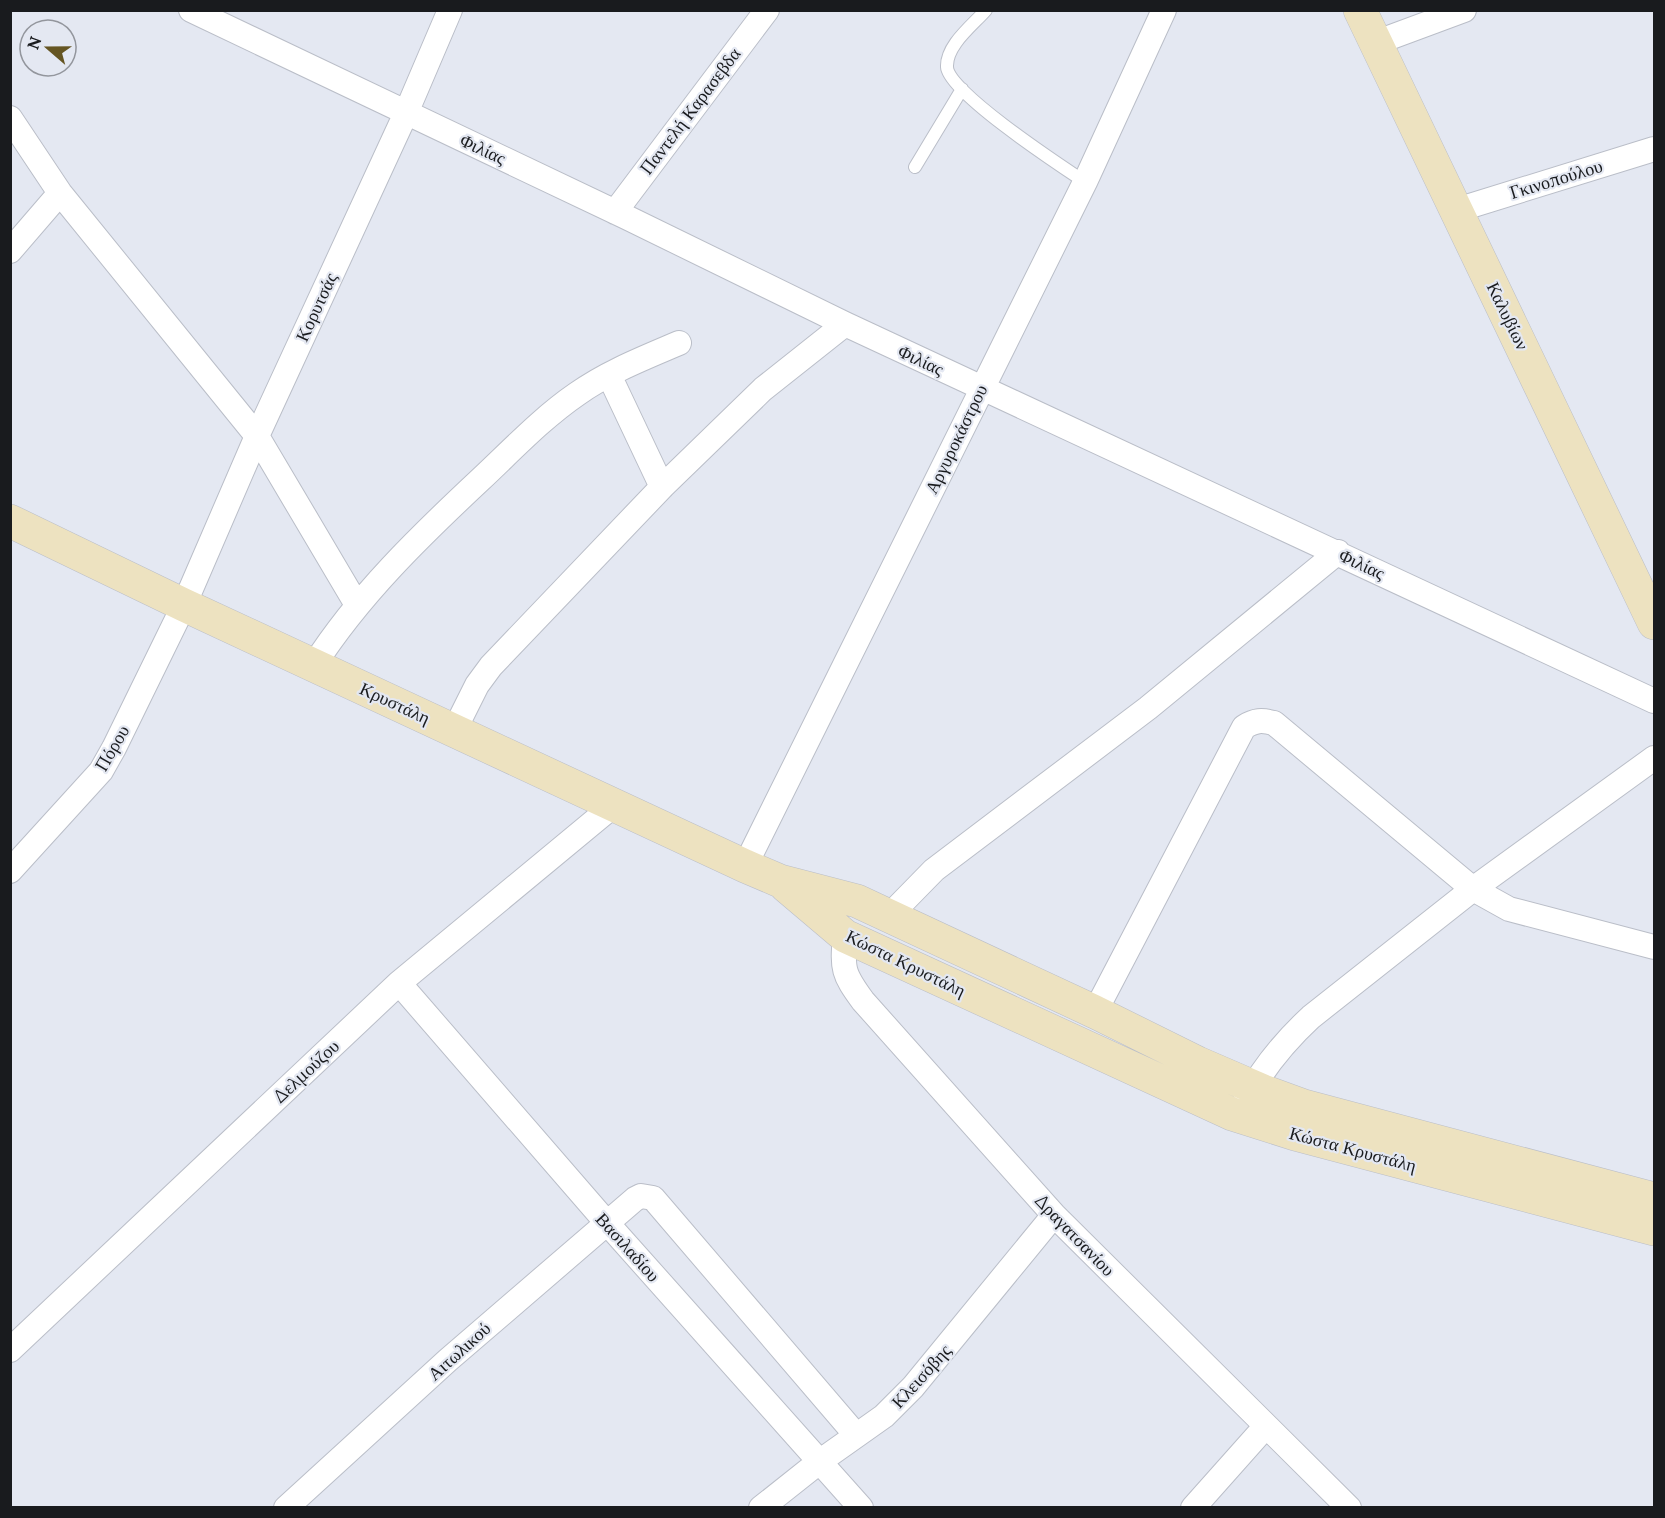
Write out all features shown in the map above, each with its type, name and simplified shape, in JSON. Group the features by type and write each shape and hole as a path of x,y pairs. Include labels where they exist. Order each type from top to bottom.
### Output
{"street":[{"name":"Φιλίας","path":"192,10 845,324 1654,701"},
{"name":"Κορυτσάς","path":"183,604 257,436 406,113 450,10"},
{"name":"Παντελή Καρασεβδα","path":"615,212 767,10"},
{"name":"Αργυροκάστρου","path":"745,866 1085,182 1164,10"},
{"name":"Καλυβίων","path":"1360,10 1654,623"},
{"path":"1376,43 1464,10"},
{"path":"10,118 60,193 257,436 357,604"},
{"name":"Γκινοπούλου","path":"1456,210 1654,149"},
{"path":"10,251 60,193"},
{"path":"454,731 477,685 491,666 662,487 763,389 845,324"},
{"path":"314,665 334,633 357,604 442,516 509,453 578,393 609,375 679,343"},
{"path":"609,375 662,487"},
{"name":"Κρυστάλη","path":"10,521 614,806 780,881"},
{"path":"889,916 934,870 1148,708 1338,552"},
{"name":"Πόρου","path":"10,871 101,771 183,604"},
{"path":"1095,1012 1244,728 1252,722 1263,720 1274,723 1473,889 1509,909 1654,946"},
{"path":"1237,1116 1275,1053 1298,1029 1473,889 1654,758"},
{"name":"Δελμούζου","path":"10,1350 399,983 614,806"},
{"name":"Κώστα Κρυστάλη","path":"780,881 857,900 1253,1087 1315,1109 1654,1199"},
{"name":"Κώστα Κρυστάλη","path":"780,881 844,936 1237,1116 1295,1134 1654,1229"},
{"name":"Δραγατσανίου","path":"844,936 842,961 849,981 863,1001 1054,1215 1349,1508"},
{"name":"Βασιλαδίου","path":"399,983 607,1224 861,1508"},
{"name":"Αιτωλικού","path":"286,1508 448,1360 641,1196 653,1198 856,1435"},
{"name":"Κλεισόβης","path":"761,1508 819,1462 884,1416 913,1388 1054,1215"},
{"path":"1193,1508 1266,1426"}],"lane":[{"path":"986,10 949,55 948,73 962,89 1018,137 1085,182"},
{"path":"915,167 962,89"}]}
